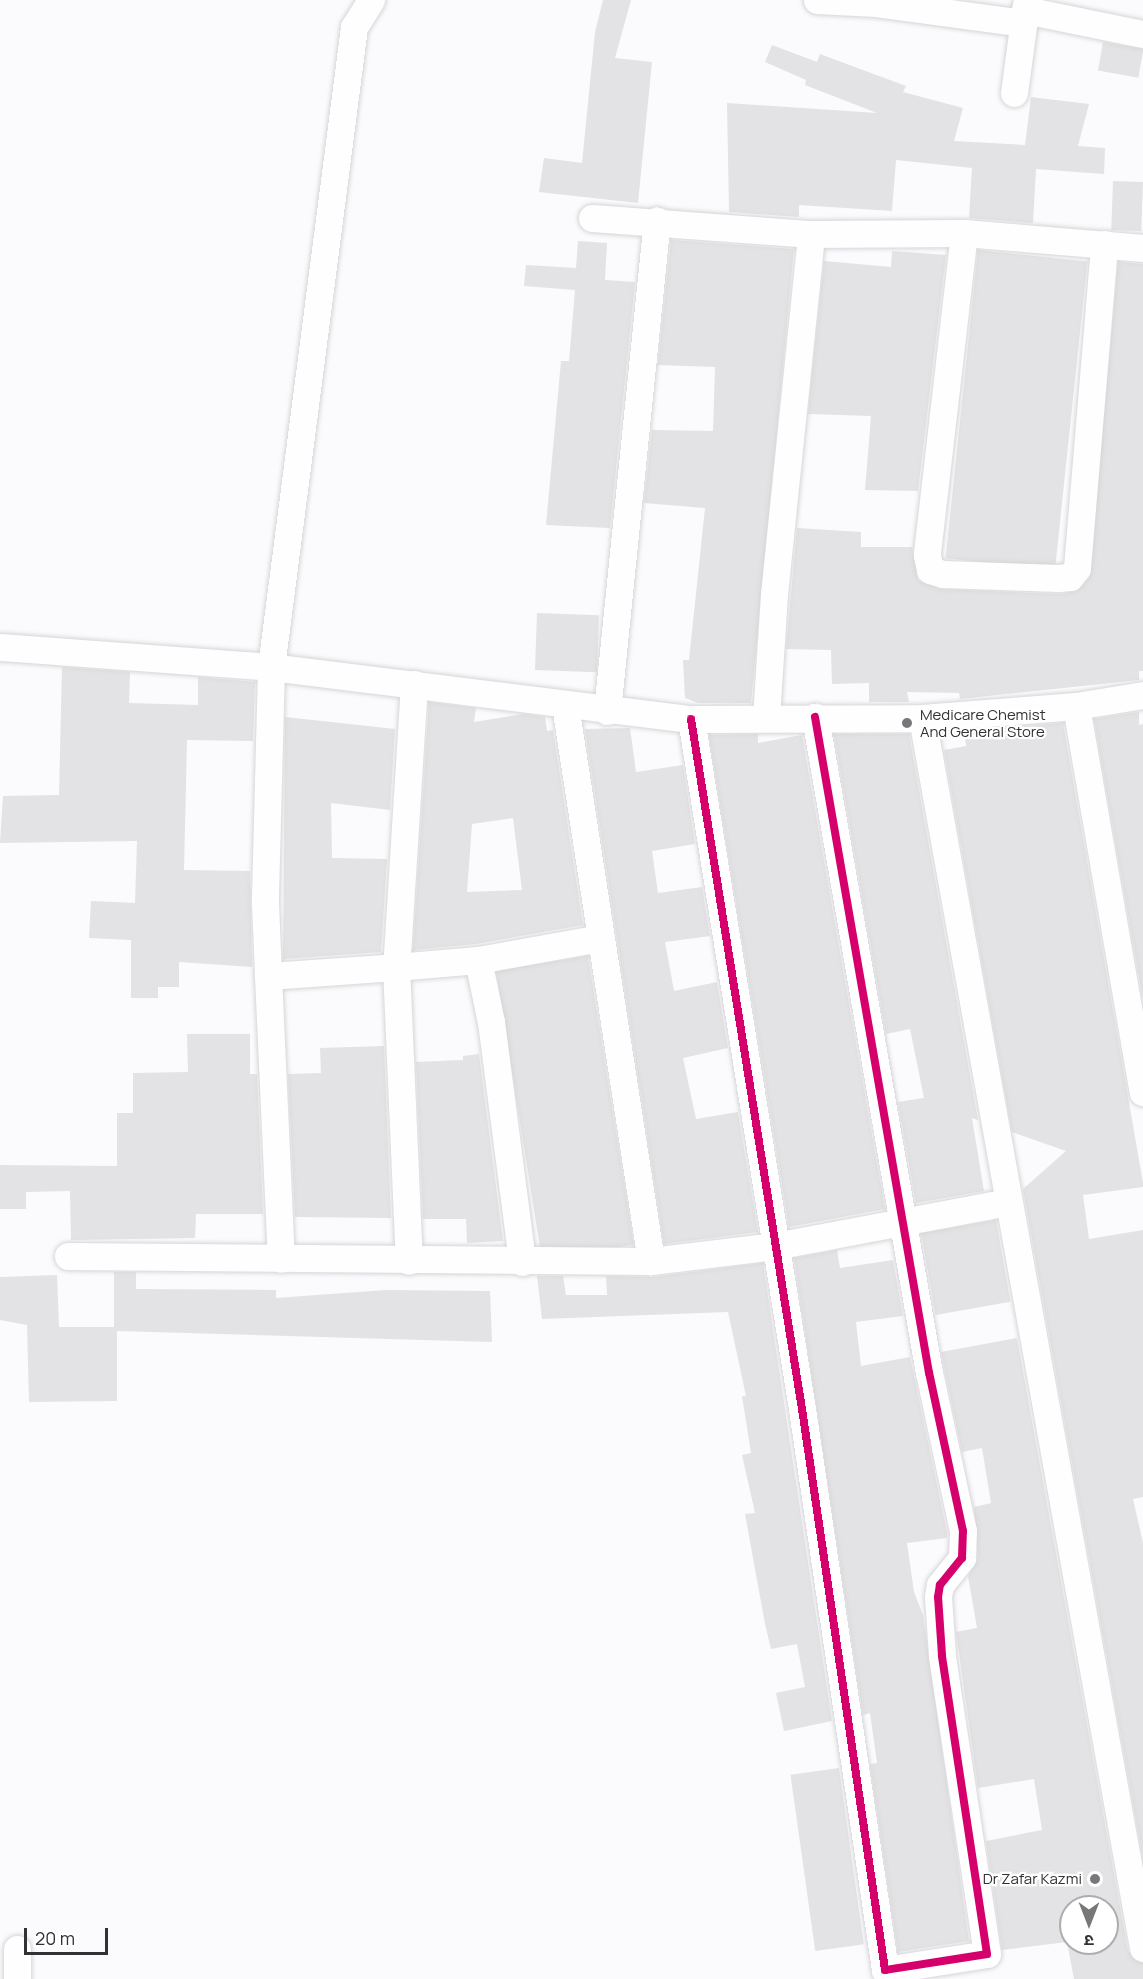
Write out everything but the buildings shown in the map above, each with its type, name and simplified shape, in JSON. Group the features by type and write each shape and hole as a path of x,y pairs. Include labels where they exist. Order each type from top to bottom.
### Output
{"street":[{"path":"281,1259 265,903 272,667 354,27 371,0"},
{"path":"817,0 877,1 1025,11 1143,34"},
{"path":"1014,93 1025,11"},
{"path":"592,218 811,234 964,233 1143,248"},
{"path":"607,711 657,221"},
{"path":"964,233 927,555 930,570 944,574 1058,578 1070,577 1077,568 1104,244"},
{"path":"766,718 774,594 811,234"},
{"path":"0,647 272,667 607,711 690,719 922,718 1076,706 1143,695"},
{"path":"409,1261 396,967 414,684"},
{"path":"565,705 651,1261"},
{"path":"1076,706 1143,1092"},
{"path":"690,719 775,1246 885,1970 987,1954 942,1655 938,1597 940,1585 962,1558 963,1532 929,1373 815,717"},
{"path":"922,718 1143,1948"},
{"path":"268,976 478,960 600,938"},
{"path":"478,960 491,1022 522,1262"},
{"path":"68,1256 522,1262 651,1261 775,1246 1008,1202"},
{"path":"17,1949 17,1979"}],"cycle path":[{"path":"691,719 802,1409 885,1970 987,1954 942,1655 938,1597 940,1585 962,1558 963,1531 929,1373 815,717"}],"place":[{"name":"Medicare Chemist And General Store","path":"907,723"},
{"name":"Dr Zafar Kazmi","path":"1095,1879"}]}
